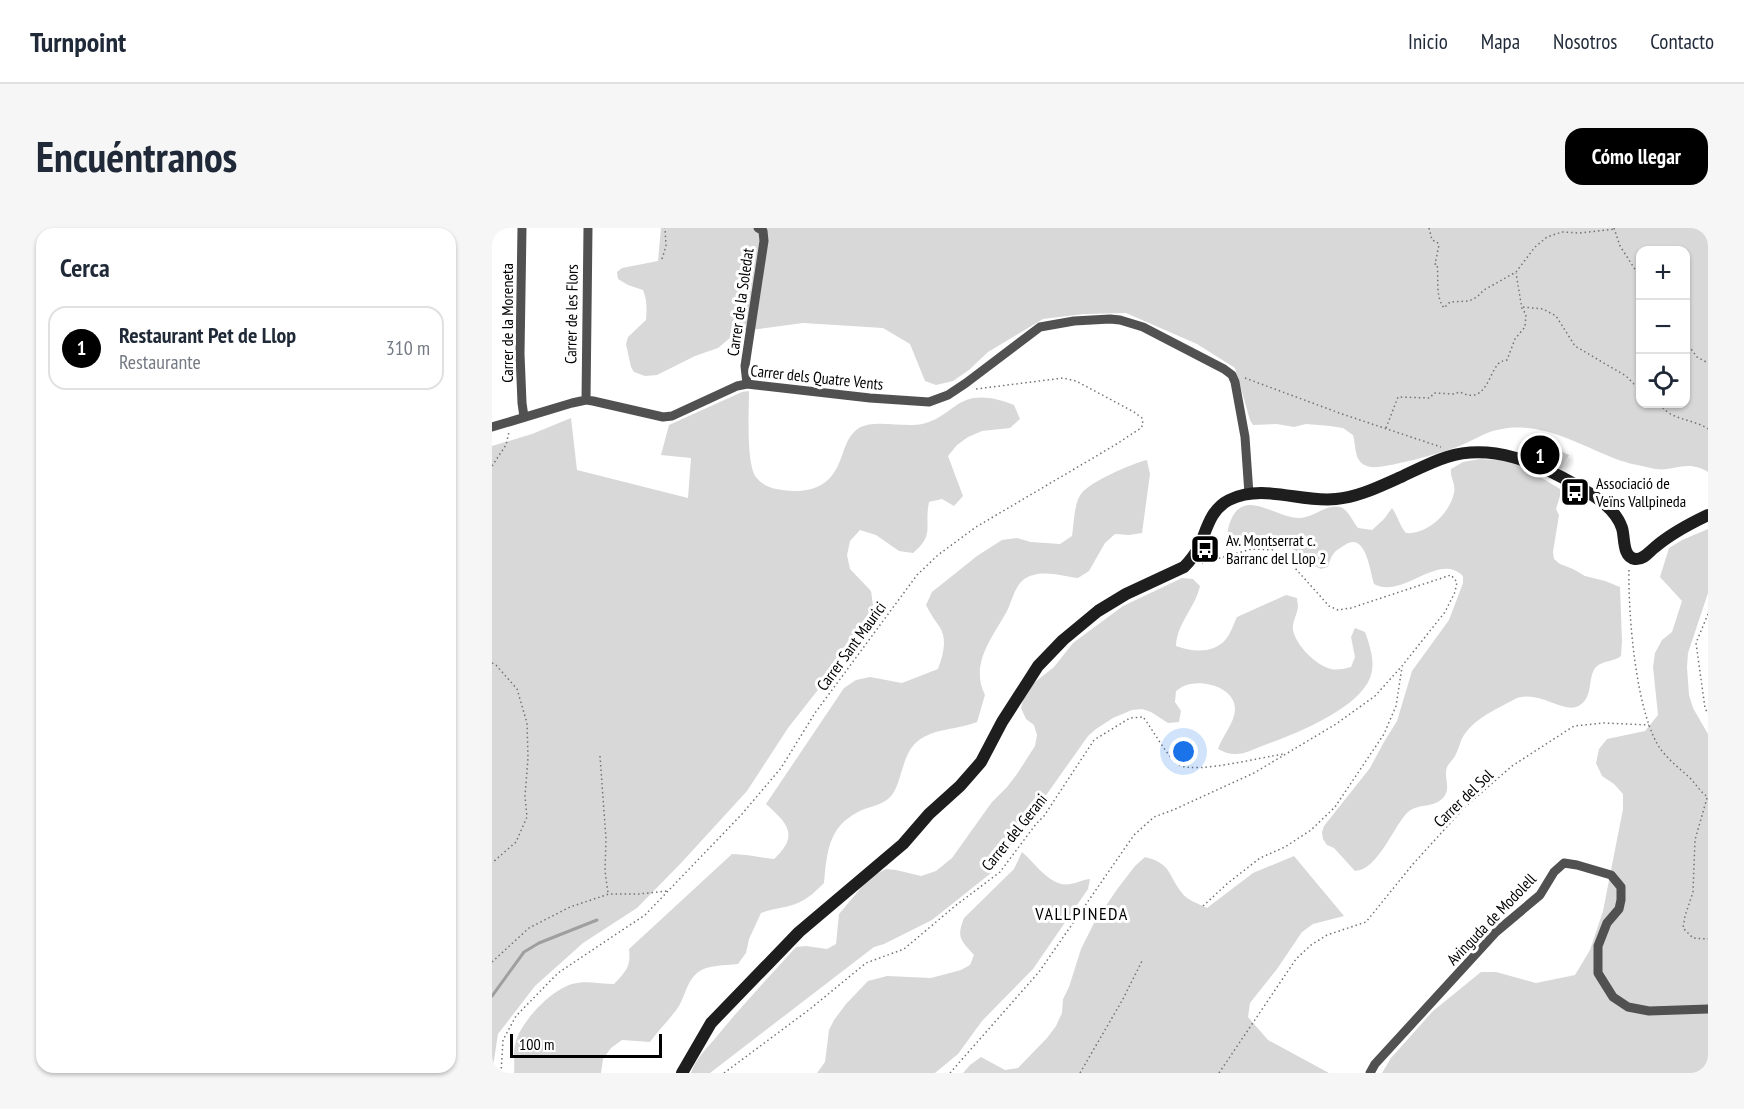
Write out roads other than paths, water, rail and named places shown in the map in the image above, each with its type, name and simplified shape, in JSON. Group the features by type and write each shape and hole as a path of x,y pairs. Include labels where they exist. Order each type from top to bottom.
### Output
{"street":[{"name":"Carrer de la Moreneta","path":"522,228 520,354 524,417"},
{"name":"Carrer de les Flors","path":"586,400 588,228"},
{"name":"Carrer de la Soledat","path":"747,384 745,366 764,241 763,231 758,228"},
{"name":"Carrer dels Quatre Vents","path":"492,427 586,400 663,417 672,416 737,386 747,384 822,394 929,402 940,399 966,383 1040,327 1074,321 1110,319 1143,327 1232,375 1245,437 1249,494"},
{"path":"682,1073 711,1023 799,932 903,844 929,814 960,786 981,762 1002,722 1038,666 1098,611 1126,594 1184,567 1192,559 1214,513 1228,500 1256,493 1305,499 1337,499 1358,495 1447,457 1474,453 1504,455 1534,463 1578,486 1609,507 1617,516 1630,557 1639,559 1643,557 1662,541 1708,515"},
{"name":"Avinguda de Modolell","path":"1370,1073 1375,1064 1496,932 1540,895 1554,872 1564,863 1611,875 1621,887 1619,909 1607,924 1598,946 1598,973 1613,997 1628,1007 1649,1011 1708,1009"}],"waterway":[{"path":"492,996 524,952 539,943 597,920"}],"place":[{"name":"Restaurant Pet de Llop","path":"1540,455"},
{"name":"Associació de Veïns Vallpineda","path":"1575,492"},
{"name":"Av. Montserrat c. Barranc del Llop 2","path":"1205,549"}],"district":[{"name":"VALLPINEDA","path":"1082,913"}]}
